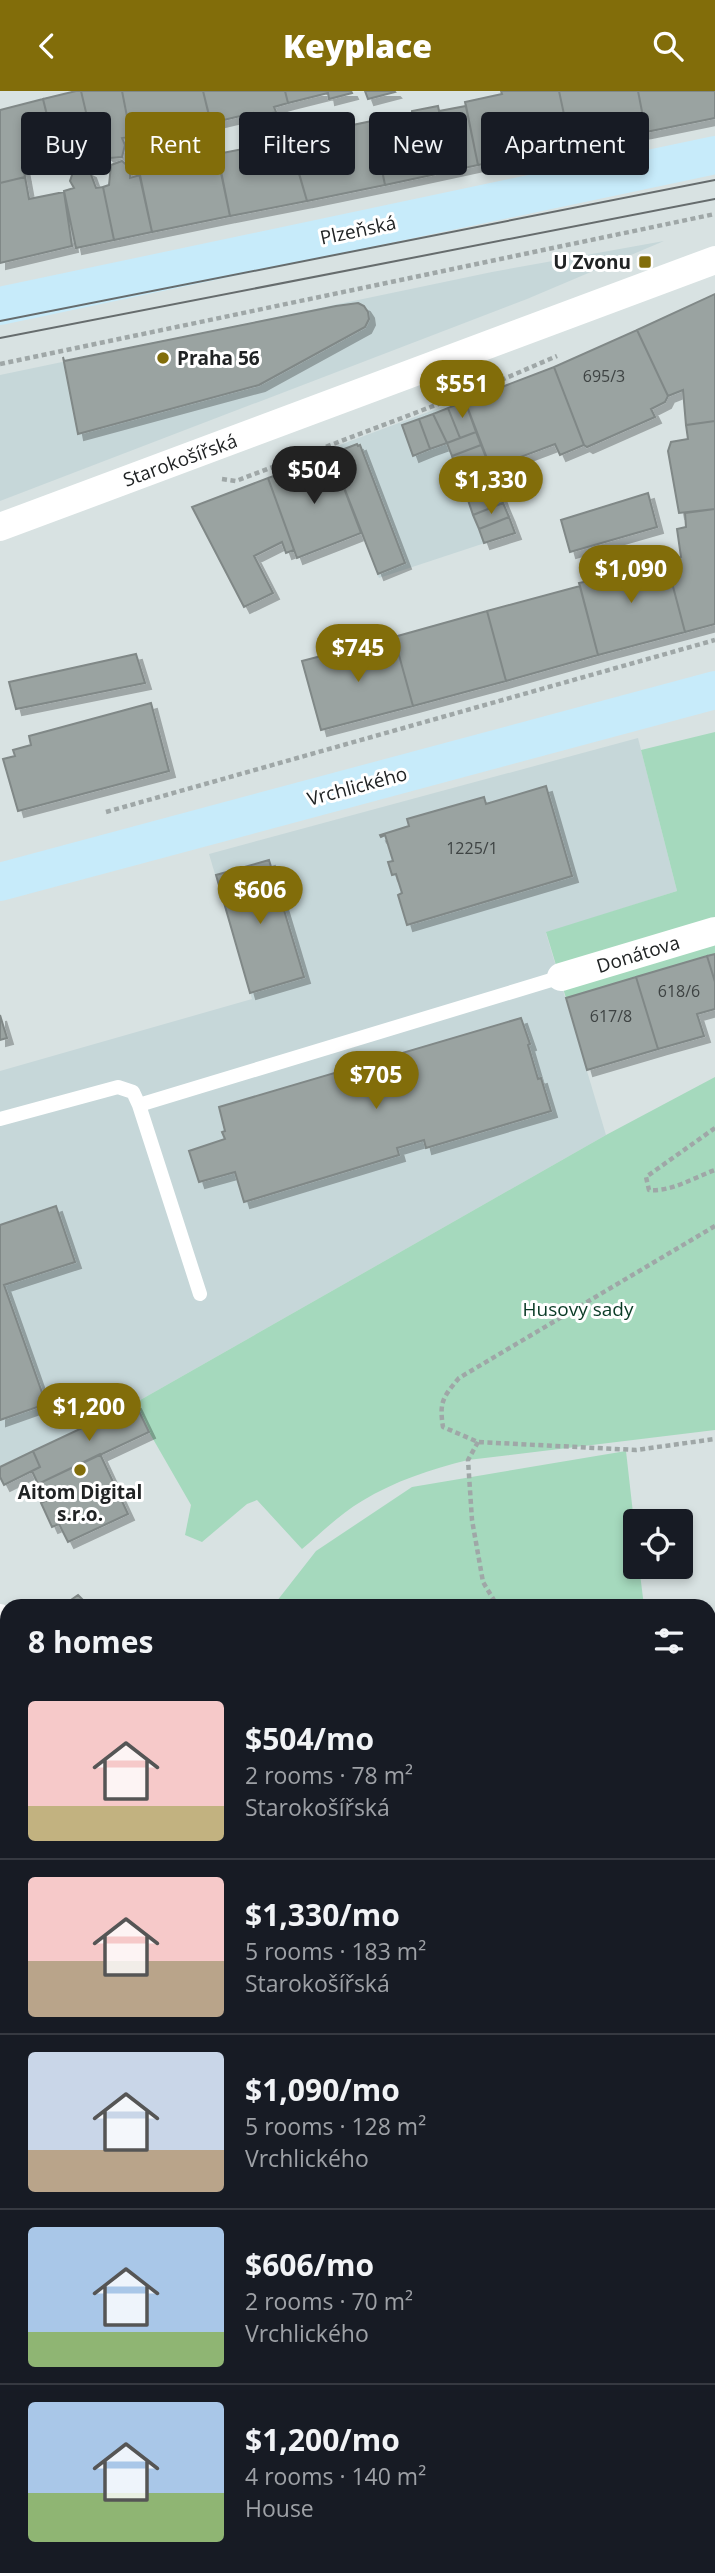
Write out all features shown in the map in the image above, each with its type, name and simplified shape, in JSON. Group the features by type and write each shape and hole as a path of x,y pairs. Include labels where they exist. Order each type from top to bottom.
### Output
{"main road":[{"name":"Plzeňská","path":"0,306 715,155"},
{"name":"Vrchlického","path":"0,881 715,690"}],"street":[{"name":"Starokošířská","path":"0,527 715,260"},
{"name":"Donátova","path":"561,977 715,931"}],"lane":[{"path":"139,1105 561,977"},
{"path":"0,1119 118,1087 133,1092 200,1294"}],"path":[{"path":"0,364 715,214"},
{"path":"93,815 715,640"},
{"path":"715,1128 646,1178 649,1190 664,1191 715,1170"},
{"path":"715,1226 459,1378 444,1396 440,1409 443,1427 478,1442 636,1450 715,1439"},
{"path":"478,1442 468,1460 472,1520 483,1582 493,1599"}],"shaded area":[{"path":"664,241 527,299 0,501 0,375 492,272"},
{"path":"463,399 515,533 379,578 329,449"},
{"path":"638,738 677,891 546,933 606,1135 135,1403 0,1466 0,1071 252,999 209,854"}],"green space":[{"path":"715,732 715,954 566,998 546,932 677,891 641,750"},
{"name":"Husovy sady","path":"715,1077 715,1430 468,1460 440,1467 400,1482 362,1501 302,1549 257,1500 247,1504 202,1542 185,1535 191,1505 135,1403 606,1135"},
{"path":"626,1451 633,1509 623,1509 623,1579 641,1579 643,1599 278,1599 316,1551 412,1487"}],"building":[{"path":"81,91 86,112 46,112 43,99"},
{"path":"81,91 122,91 126,112 122,157 111,158 111,112 86,112"},
{"path":"122,91 203,91 208,112 126,112"},
{"path":"203,91 285,91 288,103 274,107 276,112 239,112 239,116 225,120 225,112 208,112"},
{"path":"285,91 352,93 329,99 328,93 288,103"},
{"path":"365,91 394,91 395,92 368,99"},
{"path":"501,91 559,91 564,112 481,112 481,164 478,165 465,102 502,94"},
{"path":"559,91 638,91 642,112 564,112"},
{"path":"638,91 715,91 715,118 649,131 649,112 642,112"},
{"path":"43,99 46,112 21,112 21,175 25,177 0,183 0,110"},
{"path":"438,106 439,111 466,106 478,165 467,167 467,112 412,111"},
{"path":"369,122 369,175 383,175 385,185 307,201 300,175 355,175 355,124"},
{"path":"239,150 239,175 299,175 307,201 230,216 221,175 225,175 225,152"},
{"path":"122,161 125,164 125,175 130,175 130,178 140,175 152,232 114,240 103,187 109,185 111,165"},
{"path":"72,175 91,175 96,188 103,187 114,240 76,248 64,191 74,188 70,181"},
{"path":"139,175 222,175 230,216 152,232"},
{"path":"383,175 432,175 385,185"},
{"path":"25,177 29,199 64,192 72,246 0,263 0,183"},
{"path":"715,294 715,421 686,425 683,390 668,396 637,330"},
{"path":"358,303 368,312 369,319 365,327 259,385 78,434 63,357 64,361"},
{"path":"637,330 668,396 665,402 651,409 655,417 587,447 554,367"},
{"path":"554,367 584,445 560,455 555,444 515,459 519,470 495,479 465,401"},
{"path":"465,401 476,432 460,438 448,408"},
{"path":"448,408 460,438 447,443 433,414"},
{"path":"433,414 447,443 430,449 419,419"},
{"path":"419,419 430,449 413,456 402,425"},
{"path":"715,421 715,509 679,513 668,451 671,442 688,439 686,425"},
{"path":"476,432 481,445 452,456 447,443"},
{"path":"360,445 405,563 378,574 331,454"},
{"path":"481,445 487,460 457,471 452,456"},
{"path":"331,454 361,533 297,558 268,478"},
{"path":"487,460 492,475 463,486 457,471"},
{"path":"492,475 498,489 468,500 463,486"},
{"path":"268,478 294,550 286,553 282,542 254,556 273,593 244,607 192,507"},
{"path":"498,489 503,503 473,515 468,500"},
{"path":"648,493 657,527 570,552 561,520"},
{"path":"503,503 509,517 479,529 473,515"},
{"path":"715,509 715,624 685,632 666,560 681,557 677,529 686,527 685,513"},
{"path":"509,517 515,533 484,543 479,529"},
{"path":"651,557 652,563 666,560 685,632 598,655 579,583 593,580 591,573"},
{"path":"580,586 598,655 506,681 487,611"},
{"path":"487,611 506,681 413,706 394,637"},
{"path":"394,637 413,706 321,730 302,661"},
{"path":"136,654 145,683 16,709 9,682"},
{"path":"151,703 169,771 18,811 3,759 15,756 13,750 31,745 29,736"},
{"path":"546,786 572,876 407,925 398,895 402,893 396,874 392,875 388,862 393,861 385,835 380,835 409,826 407,819 484,797 486,804"},
{"path":"269,860 304,977 250,993 216,875"},
{"path":"715,954 715,982 707,956"},
{"path":"707,956 715,982 715,1009 697,1014 704,1036 658,1049 636,977"},
{"path":"636,977 658,1049 587,1070 566,998"},
{"path":"0,1015 7,1038 0,1040"},
{"path":"521,1018 538,1079 541,1078 551,1111 426,1148 424,1140 397,1148 399,1155 244,1202 235,1172 199,1182 189,1151 225,1139 219,1107"},
{"path":"56,1206 75,1262 4,1285 46,1404 0,1420 0,1225"},
{"path":"135,1403 149,1432 38,1484 32,1471 40,1467 33,1451"},
{"path":"33,1451 40,1467 4,1485 0,1477 0,1467"},
{"path":"100,1454 128,1514 68,1542 59,1524 52,1527 41,1503 47,1500 40,1483"}],"tram line":[{"path":"0,321 715,180"},
{"path":"0,338 715,199"}],"place":[{"name":"U Zvonu","path":"645,262"},
{"name":"Praha 56","path":"163,358"},
{"name":"Aitom Digital s.r.o.","path":"80,1470"}]}
